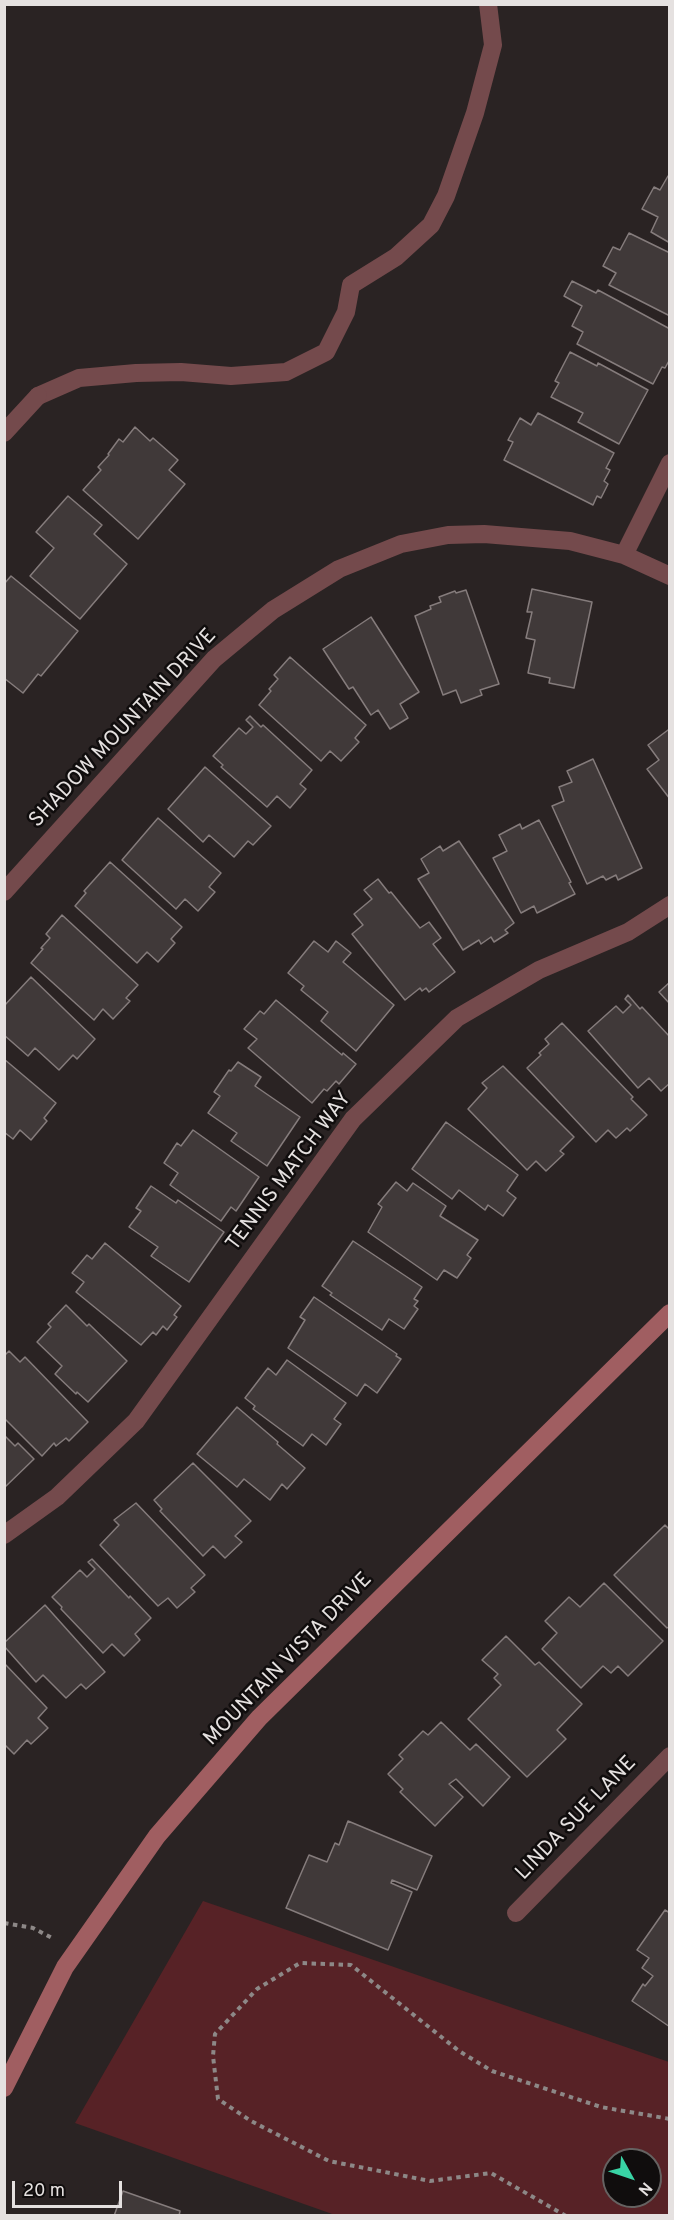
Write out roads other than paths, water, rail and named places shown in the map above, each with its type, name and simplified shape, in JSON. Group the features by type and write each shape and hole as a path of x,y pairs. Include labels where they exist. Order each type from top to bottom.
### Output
{"main road":[{"name":"MOUNTAIN VISTA DRIVE","path":"4,2088 65,1967 157,1836 259,1718 669,1313"}],"street":[{"path":"4,433 38,396 79,378 136,372 181,372 231,376 286,372 326,352 346,312 351,285 396,257 431,225 446,196 475,113 493,45 488,4"},
{"path":"624,555 669,463"},
{"name":"SHADOW MOUNTAIN DRIVE","path":"4,892 214,659 273,610 339,569 401,544 448,535 484,534 570,542 624,555 669,576"},
{"name":"TENNIS MATCH WAY","path":"4,1535 57,1497 136,1421 353,1119 457,1018 539,970 628,932 669,905"},
{"name":"LINDA SUE LANE","path":"516,1913 669,1756"}]}
